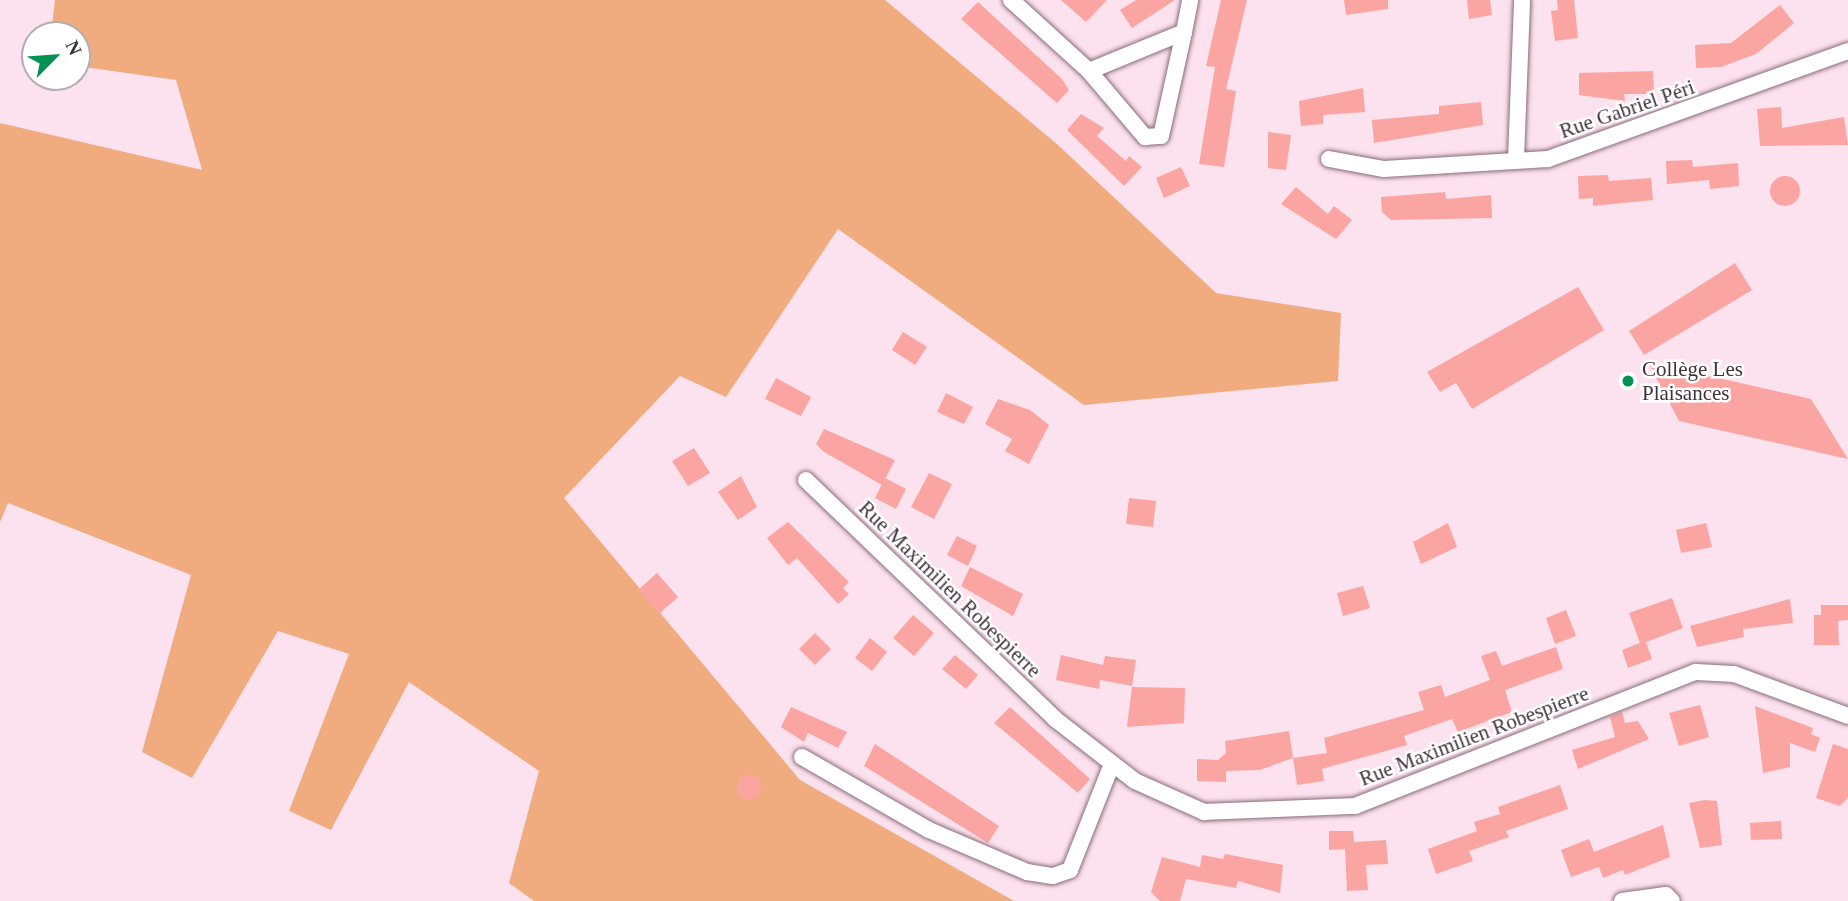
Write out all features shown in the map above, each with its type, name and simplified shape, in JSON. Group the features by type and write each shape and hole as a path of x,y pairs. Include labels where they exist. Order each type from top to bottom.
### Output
{"street":[{"path":"1011,0 1089,71 1145,137 1161,136 1190,0"},
{"path":"1516,159 1522,0"},
{"path":"1089,71 1184,32"},
{"name":"Rue Gabriel Péri","path":"1329,159 1384,169 1548,159 1592,147 1848,51"},
{"name":"Rue Maximilien Robespierre","path":"806,480 1055,719 1135,781 1204,812 1355,806 1696,672 1734,674 1848,716"},
{"path":"802,757 929,830 1054,876 1070,870 1112,764"},
{"path":"1622,901 1667,895 1672,901"}],"shaded area":[{"path":"55,0 885,0 1058,145 1216,293 1341,313 1338,381 1084,405 838,229 726,397 680,376 564,498 800,780 1014,901 534,901 509,883 539,771 409,682 331,830 289,811 349,654 278,631 192,778 142,752 191,575 8,503 0,522 0,123 202,170 176,80 91,68 91,21 53,21"}],"building":[{"path":"1061,0 1107,0 1086,22"},
{"path":"1136,0 1175,0 1132,28 1120,10"},
{"path":"1221,0 1247,0 1226,89 1236,91 1224,167 1199,164 1215,67 1206,66"},
{"path":"1344,0 1388,0 1388,9 1346,15"},
{"path":"1467,0 1490,0 1492,15 1469,19"},
{"path":"1557,0 1574,0 1578,38 1555,41 1551,11 1558,10"},
{"path":"978,2 1062,79 1069,90 1057,103 961,19"},
{"path":"1780,5 1794,23 1756,54 1721,67 1696,68 1695,45 1731,43"},
{"path":"1653,71 1654,94 1624,94 1625,101 1579,95 1579,73"},
{"path":"1363,88 1365,112 1323,115 1323,124 1301,126 1299,101"},
{"path":"1481,102 1483,125 1374,143 1372,120 1439,114 1439,106"},
{"path":"1781,107 1782,128 1844,117 1848,145 1760,146 1757,109"},
{"path":"1081,114 1104,128 1097,136 1126,161 1129,156 1142,167 1124,186 1067,130"},
{"path":"1268,132 1291,135 1286,170 1268,168"},
{"path":"1692,160 1693,167 1738,163 1739,186 1710,189 1709,180 1667,184 1666,161"},
{"path":"1181,167 1190,186 1164,198 1156,178"},
{"path":"1608,175 1609,181 1651,178 1653,200 1593,206 1593,198 1579,199 1578,176"},
{"path":"1785,176 1796,180 1800,191 1796,202 1785,206 1774,202 1770,191 1774,180"},
{"path":"1296,187 1328,214 1334,206 1352,220 1336,239 1281,204"},
{"path":"1445,192 1446,199 1491,195 1492,218 1391,220 1382,212 1381,197"},
{"path":"1735,263 1752,290 1644,355 1629,331"},
{"path":"1578,287 1604,330 1472,409 1456,383 1440,392 1427,372"},
{"path":"903,332 927,347 915,365 892,350"},
{"path":"1648,362 1811,399 1848,459 1679,421"},
{"path":"776,378 811,397 801,416 765,399"},
{"path":"946,393 973,407 964,424 937,412"},
{"path":"998,399 1030,410 1049,425 1029,464 1005,451 1012,439 985,424"},
{"path":"824,429 895,460 882,485 824,452 816,444"},
{"path":"694,448 710,473 688,486 672,461"},
{"path":"929,473 952,484 934,519 911,507"},
{"path":"741,476 757,507 738,520 718,492"},
{"path":"885,478 906,489 896,509 875,498"},
{"path":"1129,498 1156,501 1153,527 1126,524"},
{"path":"788,522 849,582 843,588 849,594 838,604 797,558 788,565 767,538"},
{"path":"1448,523 1457,547 1421,564 1413,542"},
{"path":"1706,523 1712,547 1681,553 1676,530"},
{"path":"957,536 977,546 968,566 947,555"},
{"path":"970,567 1023,594 1013,616 961,586"},
{"path":"657,573 678,597 659,614 638,590"},
{"path":"1363,586 1370,608 1343,616 1337,593"},
{"path":"1672,598 1683,628 1646,642 1652,659 1628,668 1622,650 1640,643 1629,613"},
{"path":"1790,599 1793,623 1743,629 1744,637 1697,647 1690,626"},
{"path":"1821,605 1848,605 1848,620 1838,621 1839,645 1814,645 1814,615 1821,615"},
{"path":"1566,610 1576,636 1555,644 1546,618"},
{"path":"913,615 934,633 914,656 893,638"},
{"path":"815,633 831,649 815,665 799,649"},
{"path":"870,638 887,652 872,671 855,658"},
{"path":"1556,647 1563,669 1505,690 1512,712 1458,732 1452,719 1404,736 1407,745 1322,769 1324,781 1297,785 1293,758 1327,753 1324,738 1424,710 1418,692 1441,685 1445,697 1490,680 1481,656 1496,651 1502,666"},
{"path":"955,655 978,675 966,689 942,669"},
{"path":"1061,655 1103,665 1105,656 1136,660 1132,686 1100,680 1099,689 1056,680"},
{"path":"1132,687 1185,688 1184,723 1127,727"},
{"path":"1700,705 1709,737 1679,746 1669,713"},
{"path":"1755,706 1813,728 1811,734 1820,738 1815,752 1790,743 1790,767 1763,773"},
{"path":"791,707 847,732 838,748 808,733 804,742 781,727"},
{"path":"1010,707 1090,779 1078,793 994,723"},
{"path":"1622,712 1625,723 1638,721 1649,739 1578,769 1572,750 1615,737 1610,717"},
{"path":"1289,731 1293,758 1260,770 1226,771 1226,782 1197,781 1197,759 1218,760 1226,753 1225,741"},
{"path":"875,744 999,826 988,843 864,766"},
{"path":"1833,744 1848,749 1848,798 1840,806 1816,798"},
{"path":"744,775 754,775 761,782 761,792 754,799 744,799 737,792 737,782"},
{"path":"1560,785 1568,809 1506,831 1509,837 1469,851 1473,861 1436,874 1428,849 1477,831 1474,822 1500,814 1498,807"},
{"path":"1717,801 1722,845 1700,848 1689,803"},
{"path":"1781,821 1782,839 1751,840 1750,823"},
{"path":"1663,825 1670,857 1625,875 1623,870 1603,878 1599,867 1571,877 1561,850 1589,839 1594,852"},
{"path":"1329,831 1353,831 1354,842 1386,840 1388,864 1366,865 1368,890 1347,891 1345,849 1329,850"},
{"path":"1225,854 1283,865 1280,893 1238,881 1236,888 1186,879 1180,901 1160,901 1151,892 1162,857 1200,867 1202,855 1223,859"}],"place":[{"name":"Collège Les Plaisances","path":"1628,381"}]}
